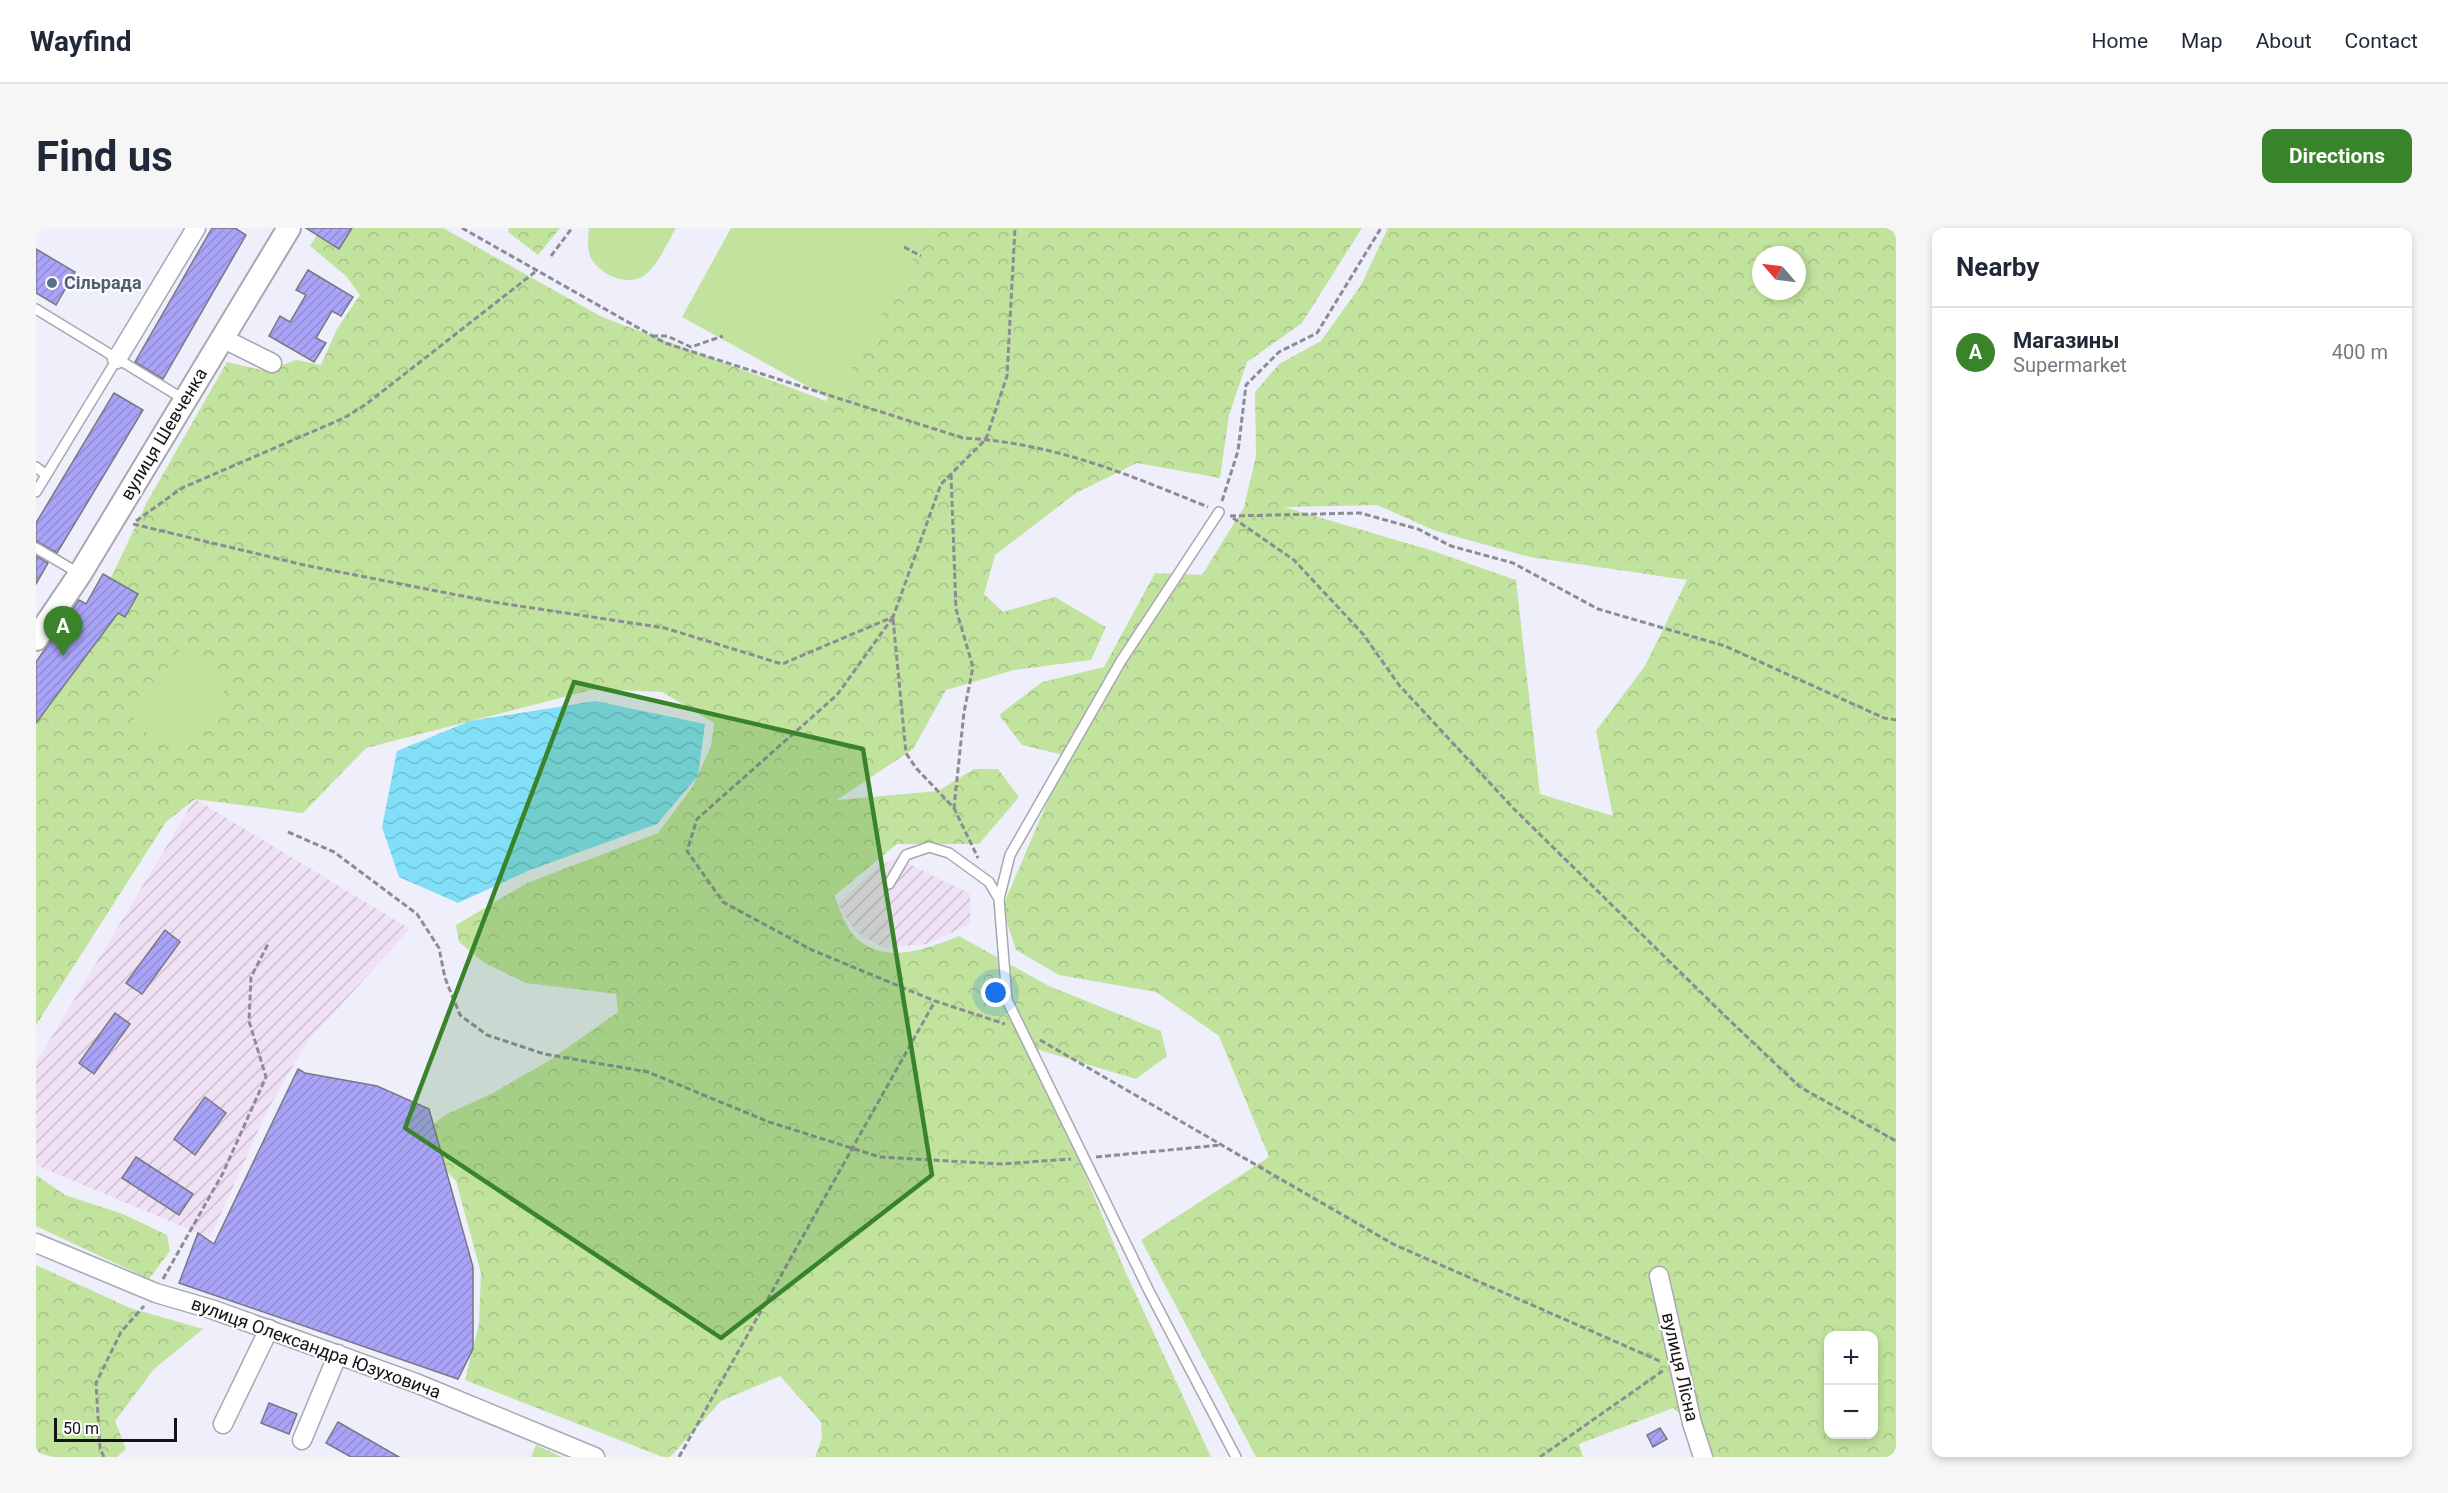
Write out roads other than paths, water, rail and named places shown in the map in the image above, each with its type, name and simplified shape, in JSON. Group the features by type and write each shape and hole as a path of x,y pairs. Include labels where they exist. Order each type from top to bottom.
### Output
{"street":[{"path":"117,358 196,228"},
{"name":"вулиця Шевченка","path":"36,639 80,574 285,229"},
{"path":"222,338 272,363"},
{"name":"вулиця Олександра Юзуховича","path":"36,1243 156,1293 269,1329 416,1383 594,1457"},
{"name":"вулиця Лісна","path":"1659,1276 1692,1423 1703,1457"},
{"path":"223,1425 269,1329"},
{"path":"302,1440 338,1354"}],"lane":[{"path":"36,309 185,400"},
{"path":"36,492 117,358"},
{"path":"36,467 46,475"},
{"path":"1219,512 1121,661 1010,855 999,899 1007,1000 1149,1291 1236,1457"},
{"path":"36,548 80,574"},
{"path":"890,884 906,855 929,847 949,853 989,882 999,899"}],"water":[{"path":"595,701 705,724 698,776 657,824 530,870 458,903 399,877 382,827 397,751 470,721"}],"place":[{"name":"Сільрада","path":"52,283"},
{"name":"Магазины","path":"63,656"}]}
